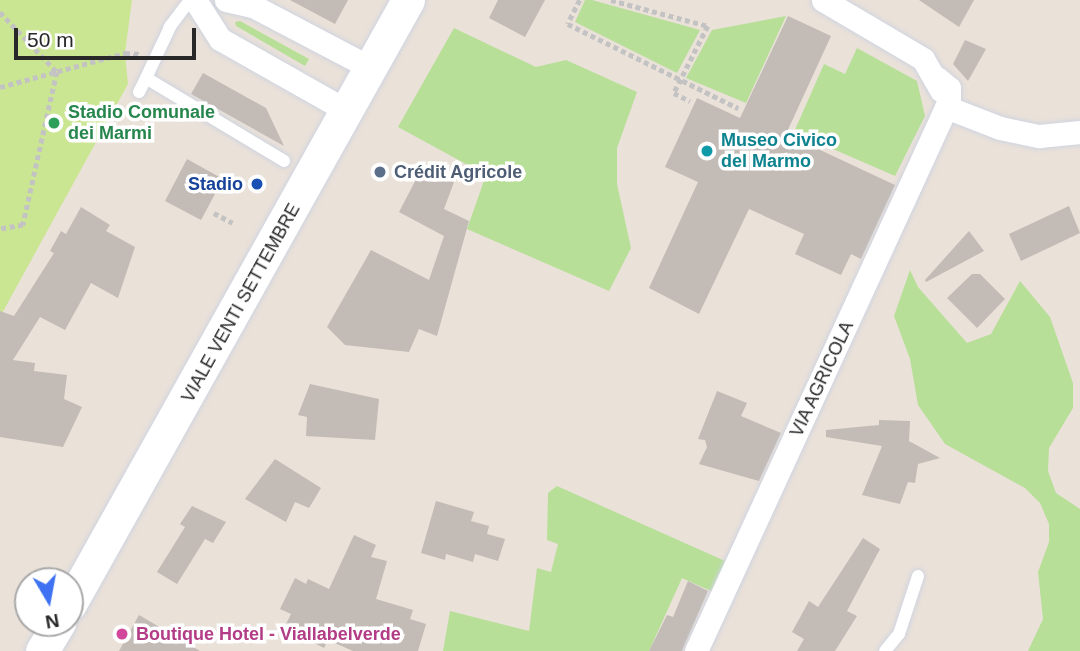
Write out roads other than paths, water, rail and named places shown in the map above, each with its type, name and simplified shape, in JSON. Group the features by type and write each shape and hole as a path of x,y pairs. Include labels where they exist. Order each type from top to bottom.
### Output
{"main road":[{"name":"VIALE VENTI SETTEMBRE","path":"84,579 349,112 408,0"}],"street":[{"path":"226,0 255,3 371,68"},
{"path":"824,0 923,59 937,78 949,88 946,107 1000,128 1039,136 1080,132"},
{"path":"199,1 220,39 349,112"},
{"name":"VIA AGRICOLA","path":"696,651 946,107"}],"lane":[{"path":"139,92 157,56 199,1"},
{"path":"146,78 284,161"},
{"path":"885,651 899,634 918,576"}],"place":[{"name":"Stadio Comunale dei Marmi","path":"54,123"},
{"name":"Museo Civico del Marmo","path":"707,151"},
{"name":"Crédit Agricole","path":"380,172"},
{"name":"Stadio","path":"257,184"},
{"name":"Boutique Hotel - Viallabelverde","path":"122,634"}]}
